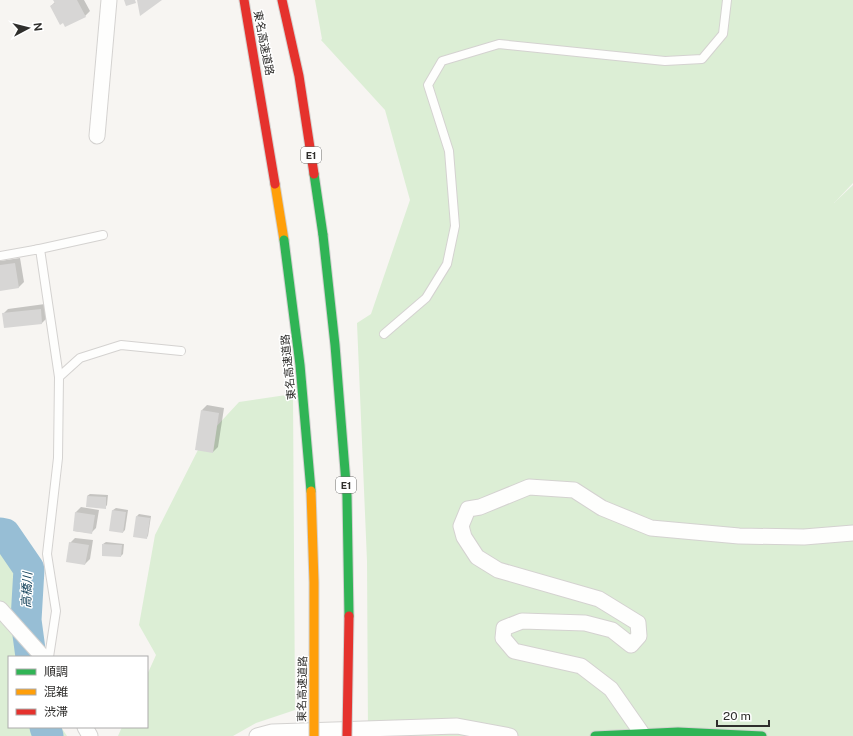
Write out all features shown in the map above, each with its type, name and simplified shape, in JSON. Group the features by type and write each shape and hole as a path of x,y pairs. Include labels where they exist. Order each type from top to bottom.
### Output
{"main road":[{"name":"東名高速道路","path":"244,0 260,86 284,240 299,352 311,491 315,629 314,736"},
{"name":"E1","path":"282,0 299,76 323,235 335,345 347,496 349,632 347,736"},
{"path":"595,736 641,732 717,732 762,736"}],"street":[{"path":"96,136 109,0"},
{"path":"641,732 612,689 581,666 514,650 503,638 504,628 522,621 585,623 612,630 631,645 639,636 638,623 599,599 498,570 477,557 464,537 461,526 468,509 480,507 529,487 574,490 602,508 651,528 739,536 797,537 853,533"},
{"path":"4,613 43,656"},
{"path":"257,736 272,732 457,726 510,736"}],"lane":[{"path":"384,334 426,298 447,264 455,226 448,151 428,85 442,61 499,44 665,61 702,59 723,34 727,0"},
{"path":"0,256 102,235"},
{"path":"35,250 40,250 59,377 58,458 47,554 56,611 49,656"},
{"path":"59,377 80,358 121,345 181,351"}],"green space":[{"path":"315,0 853,0 853,183 834,203 853,185 853,736 368,736 367,561 357,323 371,314 410,200 385,110 321,40"},
{"path":"293,394 295,710 256,723 233,736 118,736 122,728 148,728 148,673 156,655 139,625 155,535 202,442 239,402"},
{"path":"0,542 13,548 42,656 8,656 8,728 62,728 67,736 0,736"}],"building":[{"path":"53,0 77,0 86,17 65,27 63,23 60,25 50,6 55,3"},
{"path":"124,0 135,0 136,3 126,6"},
{"path":"137,0 162,0 140,16"},
{"path":"15,263 19,288 0,291 0,265"},
{"path":"41,309 42,324 4,328 2,313"},
{"path":"201,410 219,413 213,453 195,450"},
{"path":"87,496 106,497 106,509 86,507"},
{"path":"112,510 126,512 123,533 109,531"},
{"path":"75,512 95,515 92,534 73,531"},
{"path":"136,516 150,518 147,539 133,537"},
{"path":"69,542 89,545 85,565 66,562"},
{"path":"102,544 122,545 121,557 102,556"}],"waterway":[{"name":"高橋川","path":"0,533 5,534 29,569 26,620 31,656"},
{"name":"高橋川","path":"45,728 48,736"}],"traffic: fast":[{"path":"314,174 323,235"},
{"path":"323,235 335,345 347,496 349,616"},
{"path":"284,240 300,365 311,491"},
{"path":"595,736 678,732 762,736"}],"traffic: slow":[{"path":"275,184 284,240"},
{"path":"311,491 314,582 314,736"}],"traffic: jam":[{"path":"244,0 275,184"},
{"path":"282,0 299,76 314,174"},
{"path":"347,736 349,616"}]}
